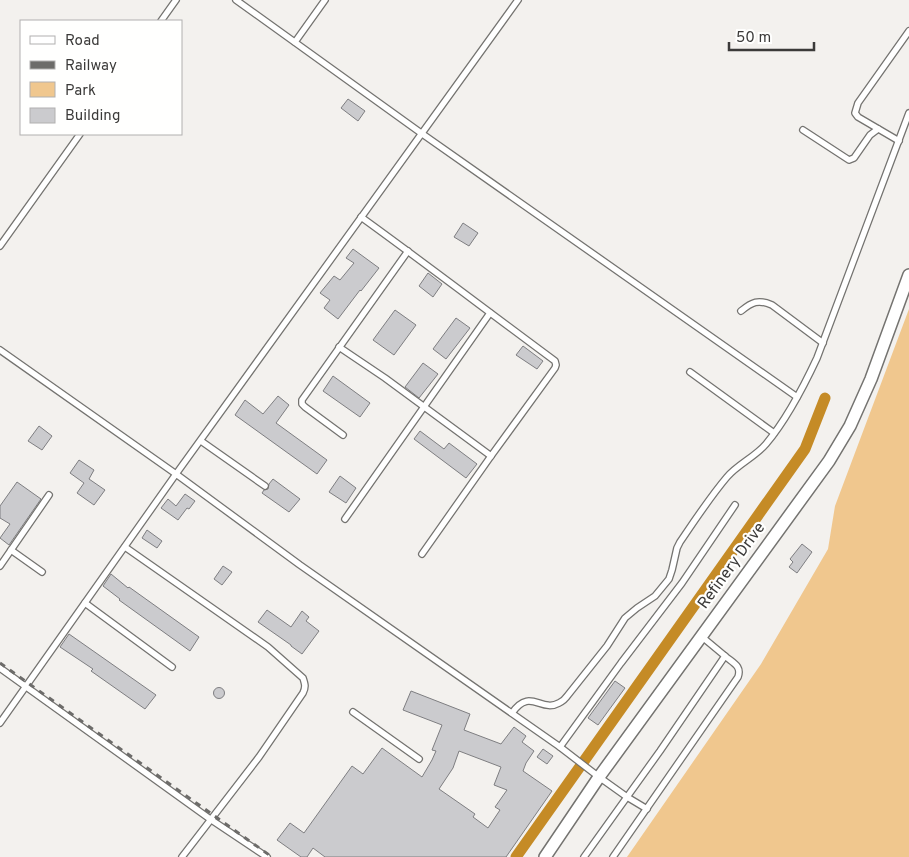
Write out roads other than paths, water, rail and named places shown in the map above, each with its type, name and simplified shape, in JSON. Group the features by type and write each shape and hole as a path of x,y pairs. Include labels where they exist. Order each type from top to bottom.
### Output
{"street":[{"name":"Refinery Drive","path":"544,857 595,775 701,636 829,461 850,426 871,378 909,274"}],"lane":[{"path":"162,20 176,0"},
{"path":"236,0 421,133 797,397"},
{"path":"295,42 325,0"},
{"path":"0,723 176,474 518,0"},
{"path":"898,141 856,115 856,109 858,103 909,31"},
{"path":"512,713 521,702 532,701 554,705 562,702 607,646 625,618 655,596 669,579 680,542 729,474 766,444 774,433 806,382 823,343 909,113"},
{"path":"803,130 849,160 854,158 870,135 878,129"},
{"path":"0,246 79,135"},
{"path":"361,217 555,361 556,366 422,554"},
{"path":"343,435 305,407 302,402 304,395 408,251"},
{"path":"741,312 755,302 766,303 823,343"},
{"path":"345,519 490,313"},
{"path":"339,347 385,378 491,456"},
{"path":"0,350 176,474 300,565 571,755 595,775 647,809"},
{"path":"690,372 774,433"},
{"path":"200,441 266,486"},
{"path":"0,566 49,495"},
{"path":"560,748 682,583 735,505"},
{"path":"125,547 268,647 303,678 305,682 303,692 259,757 182,857"},
{"path":"11,550 42,572"},
{"path":"85,603 172,667"},
{"path":"613,857 740,672 739,668 701,636"},
{"path":"584,857 725,656"},
{"path":"0,668 210,819 267,857"},
{"path":"353,712 419,759"}],"waterway":[{"path":"516,857 805,449 825,398"}],"railway":[{"path":"0,663 272,857"}]}
